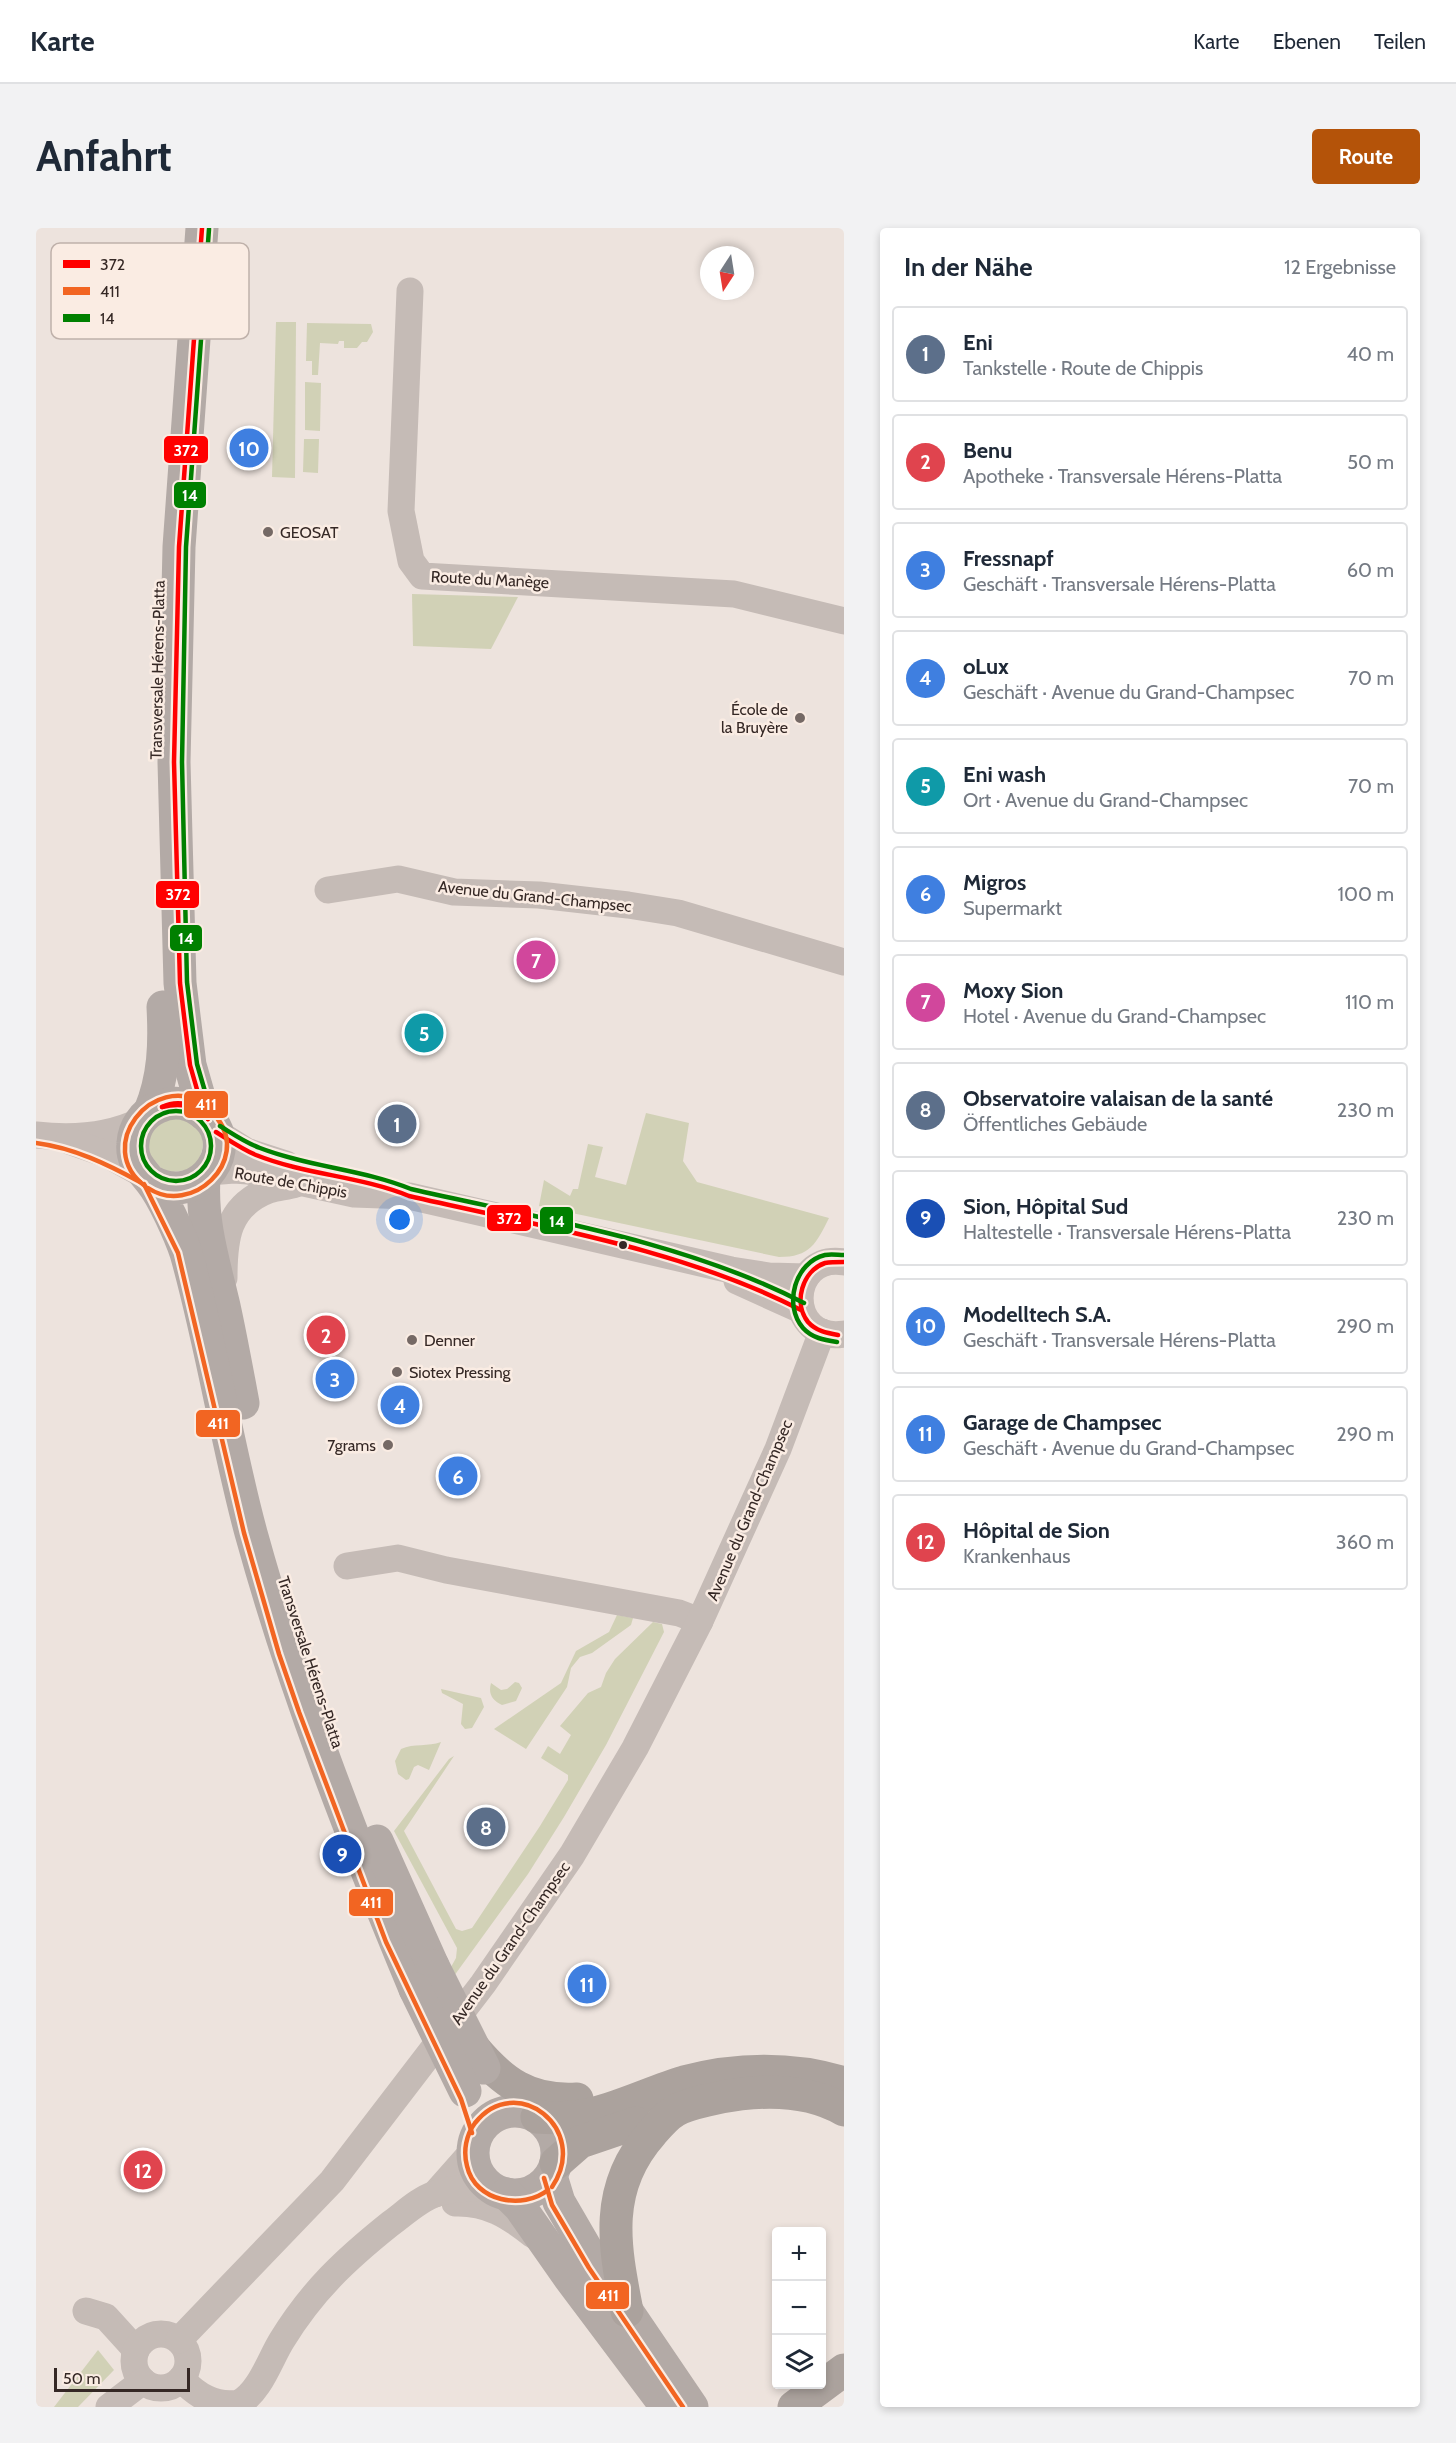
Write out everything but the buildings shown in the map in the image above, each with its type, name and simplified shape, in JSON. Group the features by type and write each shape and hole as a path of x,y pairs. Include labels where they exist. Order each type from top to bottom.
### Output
{"highway":[{"path":"477,2068 515,2087 545,2098 670,2100 766,2092 811,2097 844,2110"},
{"path":"553,2169 585,2140 670,2100 709,2077 765,2071 805,2074 844,2082"},
{"path":"529,2114 584,2115 670,2100"},
{"path":"627,2311 615,2237 621,2186 627,2170 670,2100"},
{"path":"794,2407 844,2370"}],"main road":[{"name":"Transversale Hérens-Platta","path":"182,243 183,228"},
{"name":"Transversale Hérens-Platta","path":"201,243 202,228"},
{"name":"Transversale Hérens-Platta","path":"145,1116 162,1073 165,1036 156,836 156,669 164,484 175,339"},
{"name":"Transversale Hérens-Platta","path":"194,339 179,547 174,762 180,983 188,1057 210,1123"},
{"path":"176,1103 193,1107 210,1123 218,1153 207,1175 192,1185 178,1189 164,1187 147,1178 136,1162 133,1148 135,1133 145,1116 162,1105 176,1103"},
{"name":"Transversale Hérens-Platta","path":"207,1175 202,1204 207,1242 224,1306 270,1528 322,1702 424,1978 477,2068 476,2141"},
{"name":"Transversale Hérens-Platta","path":"147,1178 185,1250 236,1473 286,1652 375,1895 477,2068 529,2114"},
{"path":"500,2191 530,2192 545,2183 553,2169 557,2151 552,2134 529,2114 497,2115 489,2120 476,2141 476,2169 486,2183 520,2207 666,2407"},
{"path":"553,2169 559,2202 627,2311 692,2407"}],"street":[{"name":"Route du Manège","path":"410,291 401,511 411,561 422,576 734,594 844,621"},
{"name":"Avenue du Grand-Champsec","path":"328,890 398,879 454,892 539,895 628,905 678,913 844,962"},
{"path":"45,1136 112,1132 145,1116"},
{"name":"Route de Chippis","path":"210,1123 246,1151 266,1159 390,1188 409,1196 671,1257 769,1276 806,1277"},
{"path":"45,1136 106,1154 147,1178"},
{"name":"Route de Chippis","path":"207,1175 234,1170 248,1171 354,1194 409,1196"},
{"path":"224,1306 226,1241 234,1218 242,1207 262,1193 302,1183"},
{"name":"Route de Chippis","path":"671,1257 770,1294 801,1310 807,1321 833,1333"},
{"path":"801,1310 800,1292 806,1277 822,1264 834,1261 844,1262"},
{"name":"Avenue du Grand-Champsec","path":"179,2340 332,2181 483,1984 572,1856 645,1730 700,1621 833,1333"},
{"name":"Avenue du Grand-Champsec","path":"347,1566 398,1558 446,1570 679,1612 700,1621"},
{"path":"181,2379 204,2401 215,2406 230,2406 244,2400 255,2388 281,2341 311,2298 348,2257 401,2216 435,2194 476,2141"},
{"path":"435,2194 474,2188 500,2191"},
{"path":"401,2216 452,2203 472,2203 494,2208 515,2220 548,2247"},
{"path":"87,2311 106,2317 136,2349"},
{"path":"155,2334 172,2336 179,2340 188,2355 188,2364 181,2379 174,2384 158,2388 143,2381 134,2366 136,2349 155,2334"},
{"path":"109,2407 143,2381"}],"green space":[{"path":"276,322 296,322 295,478 272,477"},
{"path":"307,323 371,324 373,332 367,342 362,342 357,348 344,348 344,341 339,341 338,344 320,343 318,375 312,375 312,361 306,361"},
{"path":"305,382 321,383 320,431 305,430"},
{"path":"304,439 319,439 318,473 303,472"},
{"path":"412,594 518,597 491,649 413,646"},
{"path":"646,1113 689,1123 683,1161 697,1182 829,1218 816,1242 798,1255 779,1257 539,1206 544,1180 570,1196 573,1189 578,1189 588,1144 603,1147 595,1177 626,1185"},
{"path":"172,1118 189,1122 197,1128 201,1133 203,1145 200,1157 193,1169 166,1173 147,1153 153,1131 160,1124"},
{"path":"617,1615 633,1618 631,1625 592,1653 580,1657 571,1668 567,1687 526,1749 494,1729 561,1683 576,1651 609,1632"},
{"path":"653,1622 662,1624 664,1632 606,1745 528,1874 454,1976 451,1967 456,1958 457,1948 394,1831 449,1759 454,1756 404,1831 456,1929 462,1931 472,1928 568,1780 568,1775 541,1758 548,1746 560,1754 571,1735 560,1726 588,1693 601,1687 615,1659"},
{"path":"515,1682 519,1683 522,1688 516,1701 502,1705 493,1699 490,1690 491,1683 501,1690 507,1689"},
{"path":"441,1689 481,1698 484,1707 472,1728 465,1729 461,1724 463,1704 442,1693"},
{"path":"441,1742 429,1770 418,1765 414,1767 409,1779 406,1780 398,1774 395,1761 401,1749"},
{"path":"98,2350 114,2370 78,2407 54,2407"}],"transit line":[{"name":"372","path":"201,243 202,228"},
{"name":"14","path":"208,243 209,229"},
{"name":"372","path":"194,339 179,547 174,762 180,983 190,1065 204,1114"},
{"name":"14","path":"201,339 186,547 182,762 187,982 197,1064 211,1112"},
{"name":"411","path":"145,1186 130,1170 125,1152 127,1134 136,1118 149,1105 166,1097 185,1096 207,1105 226,1135 227,1151 221,1167 211,1180 198,1190 182,1195 165,1195 148,1188"},
{"name":"372","path":"162,1107 175,1103 187,1104 199,1110 208,1119"},
{"name":"372","path":"162,1107 187,1106 198,1110 208,1119"},
{"name":"14","path":"176,1111 195,1117 205,1127 211,1146 205,1165 195,1175 176,1181 157,1175 147,1165 141,1146 147,1127 157,1117 176,1111"},
{"name":"14","path":"220,1126 255,1146 297,1160 374,1177 411,1189 612,1234 661,1248 710,1263 804,1303"},
{"name":"372","path":"216,1132 251,1153 275,1162 371,1184 409,1196 609,1241 659,1255 755,1289 801,1310"},
{"name":"411","path":"36,1143 50,1145 90,1158 140,1182"},
{"name":"411","path":"144,1184 178,1253 244,1533 279,1654 299,1712 386,1942 461,2099 472,2133"},
{"name":"14","path":"837,1342 814,1336 803,1328 797,1319 793,1297 795,1286 806,1266 825,1255 844,1255"},
{"name":"372","path":"838,1335 818,1330 808,1322 803,1314 801,1297 806,1280 817,1267 825,1263 844,1262"},
{"name":"411","path":"548,2190 526,2200 513,2201 490,2195 472,2178 465,2155 467,2138 475,2123 492,2108 510,2103 528,2105 544,2114 556,2128 562,2145 562,2165 552,2187"},
{"name":"411","path":"544,2178 552,2205 589,2268 683,2407"}],"place":[{"name":"Modelltech S.A.","path":"249,448"},
{"name":"GEOSAT","path":"268,532"},
{"name":"École de la Bruyère","path":"800,718"},
{"name":"Moxy Sion","path":"536,960"},
{"name":"Eni wash","path":"424,1033"},
{"name":"Eni","path":"397,1124"},
{"name":"Benu","path":"326,1335"},
{"name":"Denner","path":"412,1340"},
{"name":"Siotex Pressing","path":"397,1372"},
{"name":"Fressnapf","path":"335,1379"},
{"name":"oLux","path":"400,1405"},
{"name":"7grams","path":"388,1445"},
{"name":"Migros","path":"458,1476"},
{"name":"Observatoire valaisan de la santé","path":"486,1827"},
{"name":"Sion, Hôpital Sud","path":"342,1854"},
{"name":"Garage de Champsec","path":"587,1984"},
{"name":"Hôpital de Sion","path":"143,2170"}]}
